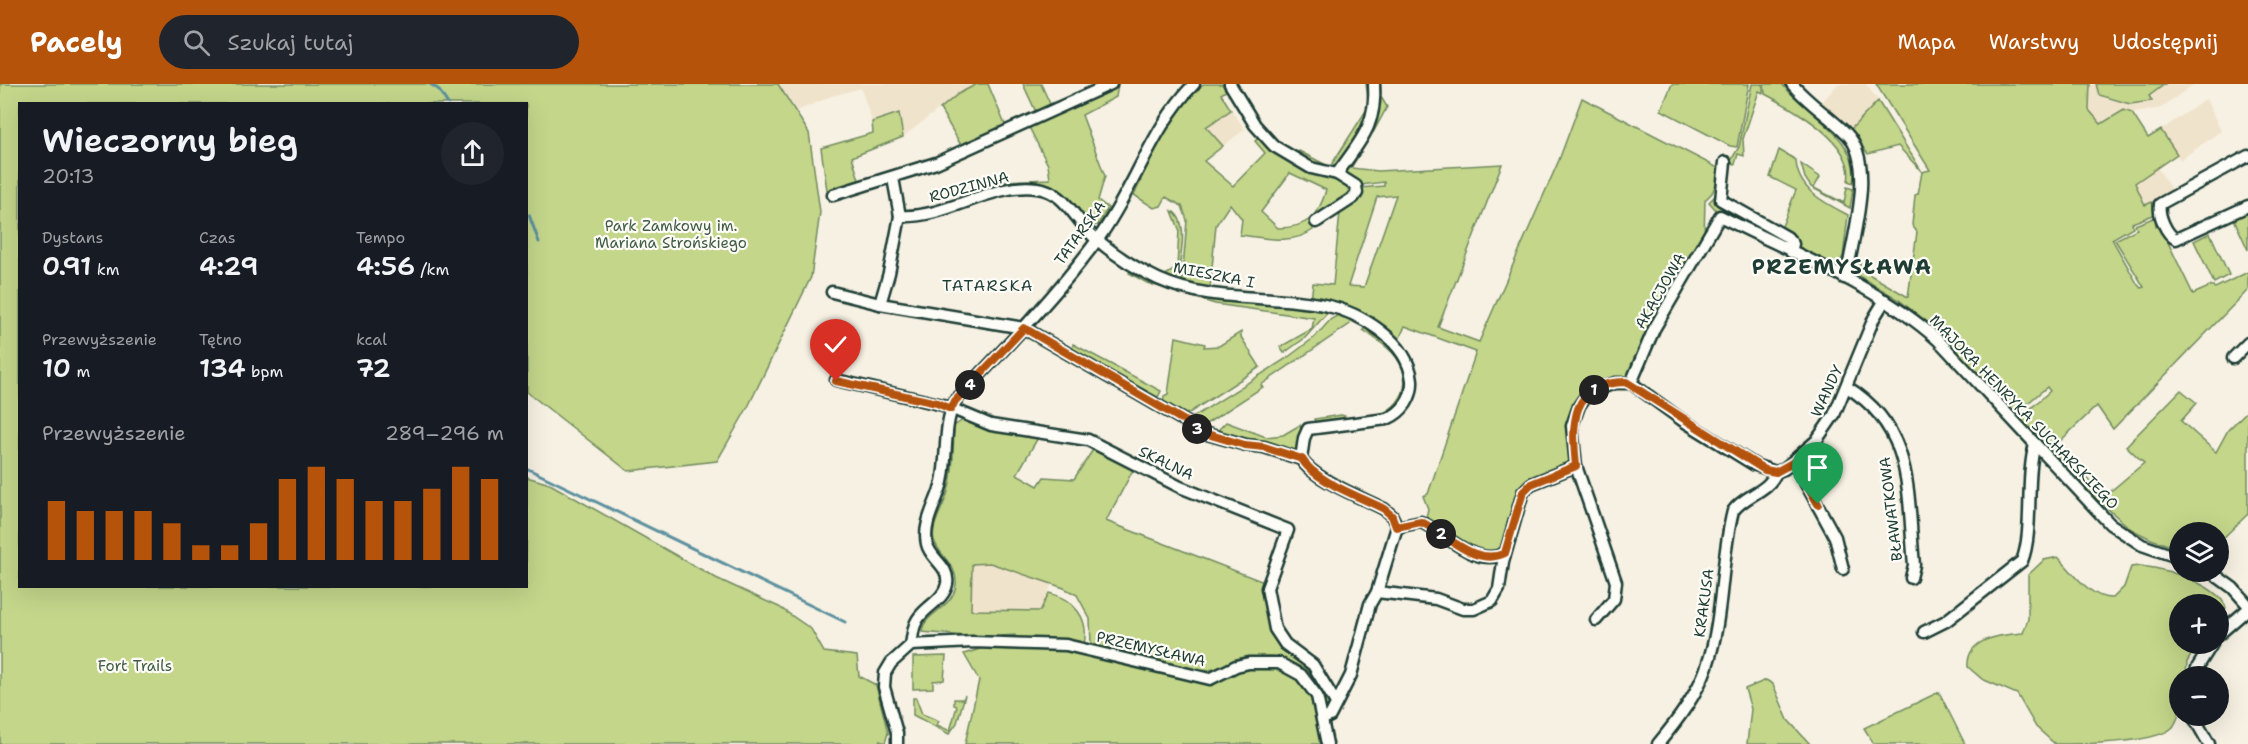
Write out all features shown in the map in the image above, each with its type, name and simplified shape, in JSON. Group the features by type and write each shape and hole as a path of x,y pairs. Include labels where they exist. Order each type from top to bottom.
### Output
{"street":[{"path":"833,195 936,163 1111,84"},
{"name":"TATARSKA","path":"951,409 955,401 1024,328 1098,239 1168,117 1194,84"},
{"path":"1230,84 1255,125 1274,146 1311,168 1337,174 1356,186 1357,193 1316,222"},
{"path":"1337,174 1372,120 1375,110 1374,84"},
{"path":"1792,84 1846,134 1860,158 1862,176 1848,269 1844,278"},
{"path":"2248,156 2162,203 2160,214 2171,236 2176,239 2248,206"},
{"path":"1725,162 1721,200 1787,237 1793,244 1791,252"},
{"path":"880,304 890,273 900,216 893,178"},
{"name":"RODZINNA","path":"900,216 923,215 1007,190 1038,188 1054,194 1098,239"},
{"name":"MAJORA HENRYKA SUCHARSKIEGO","path":"1720,216 1885,300 1938,340 2116,529 2148,548 2169,555"},
{"name":"AKACJOWA","path":"1631,383 1654,329 1720,216"},
{"name":"MIESZKA I","path":"1098,239 1157,279 1179,287 1228,296 1336,308 1356,317 1393,341 1401,350 1411,372 1410,398 1397,415 1387,419 1308,429 1304,438 1302,459"},
{"path":"832,292 880,304 1024,328 1207,434 1245,445 1264,447 1302,459 1307,468 1321,477 1384,509 1392,516 1396,527 1377,592 1370,604 1351,675 1330,716 1323,719"},
{"name":"WANDY","path":"1776,472 1794,462 1826,429 1847,387 1874,318 1885,300"},
{"path":"2233,358 2248,343"},
{"name":"SKALNA","path":"836,381 937,403 991,425 1088,440 1180,487 1288,530 1267,588 1275,629 1285,644 1313,665 1336,703"},
{"path":"1596,620 1614,599 1616,582 1576,466 1572,426 1579,406 1588,393 1601,386 1620,382 1631,383 1683,420 1755,465 1776,472"},
{"name":"BŁAWATKOWA","path":"1847,387 1861,396 1879,413 1890,427 1900,451 1906,481 1914,565 1911,578"},
{"path":"897,744 897,732 884,687 885,673 897,656 911,645 914,625 921,615 940,598 947,586 944,568 927,544 927,537 930,514 942,483 951,409"},
{"path":"1924,632 1946,621 2022,561 2026,551 2028,490 2035,444"},
{"path":"1794,462 1835,537 1843,569"},
{"path":"1377,592 1436,598 1463,609 1474,609 1492,601 1496,595 1505,553 1523,492 1531,484 1576,466"},
{"name":"KRAKUSA","path":"1658,744 1678,720 1706,668 1718,621 1733,511 1737,505 1773,481 1776,472"},
{"path":"1396,527 1421,522 1472,553 1492,557 1505,553"},
{"path":"2225,582 2233,588 2248,607 2229,625"},
{"name":"PRZEMYSŁAWA","path":"911,645 973,642 1066,645 1210,679 1236,666 1257,662 1279,663 1291,668 1310,685 1317,696 1327,744"},
{"path":"2199,726 2210,744"}],"shaded area":[{"path":"778,84 977,84 958,94 903,137 899,113 872,122 861,88 832,96 797,111"},
{"path":"1838,84 1866,84 1878,101 1851,129 1821,103"},
{"path":"2090,84 2096,84 2099,95 2105,98 2130,104 2152,101 2149,97 2165,84 2194,84 2161,108 2130,114 2124,110 2101,124 2089,110"},
{"path":"2206,99 2221,131 2180,160 2161,130"},
{"path":"1231,110 1245,129 1223,146 1206,127"},
{"path":"2157,167 2172,191 2145,206 2135,183"},
{"path":"990,563 1052,584 1040,611 971,610 972,564"}],"green space":[{"path":"0,84 778,84 809,133 820,212 811,277 748,407 717,461 628,471 528,393 528,102 18,102 18,588 528,588 528,477 550,484 716,578 779,607 811,629 824,652 857,656 859,676 876,685 888,733 885,743 880,741 878,744 0,744"},
{"path":"977,84 988,84 1006,127 962,147 940,109 958,94"},
{"path":"1023,84 1041,84 1051,106 1036,112"},
{"path":"1118,84 1116,97 1082,115 1105,176 1098,200 1108,208 1098,225 1091,225 1068,198 1049,187 963,197 1005,181 1050,179 1048,165 1028,125"},
{"path":"1203,84 1222,84 1226,91 1221,94 1231,110 1206,127 1223,146 1204,161 1233,186 1265,153 1255,141 1259,137 1339,179 1355,191 1313,221 1313,230 1305,235 1287,239 1240,235 1242,219 1230,204 1216,225 1210,289 1182,281 1187,220 1182,206 1166,197 1161,206 1154,208 1134,195 1141,181 1138,179 1178,109","holes":["1290,173 1326,190 1320,207 1310,219 1297,226 1278,228 1261,212"]},
{"path":"1366,84 1371,84 1370,117 1336,168 1327,170 1295,155 1299,151 1330,167 1369,106"},
{"path":"1672,84 1749,84 1737,147 1730,146 1661,110"},
{"path":"1752,84 1763,84 1763,93 1759,91 1743,139 1744,156 1738,154 1735,164 1730,162 1739,147"},
{"path":"1764,84 1782,84 1841,140 1854,168 1853,183 1848,181 1848,167 1833,141 1806,118 1765,94"},
{"path":"1876,84 2090,84 2089,110 2101,124 2124,110 2132,113 2148,138 2161,130 2177,154 2135,183 2145,205 2152,202 2156,214 2132,223 2133,227 2112,239 2138,285 2141,288 2144,287 2115,240 2137,229 2135,225 2156,217 2156,227 2161,228 2193,294 2211,286 2215,288 2248,272 2248,290 2113,429 2097,406 2056,445 2066,457 2059,463 2019,419 2050,391 2047,387 2015,414 1938,332 1898,299 1857,275 1856,261 1860,262 1860,269 1908,297 1917,232 1912,225 1915,195 1918,194 1922,172 1930,170"},
{"path":"2096,84 2165,84 2149,96 2152,101 2130,104 2099,95"},
{"path":"1377,90 1387,107 1373,133 1379,111"},
{"path":"1582,98 1722,170 1712,193 1705,200 1704,240 1631,375 1617,378 1579,400 1570,466 1529,482 1504,550 1484,553 1463,545 1425,521 1428,509 1423,496 1428,494 1476,352 1405,326 1399,340 1356,310 1311,301 1313,283 1333,285 1340,212 1359,188 1384,186 1384,182 1361,185 1343,174 1353,154 1367,141 1351,168 1378,171 1502,164 1438,327 1479,342 1559,160","holes":["1396,195 1364,287 1348,286 1377,197"]},
{"path":"1878,101 1922,172 1898,146 1868,154 1848,128 1851,129"},
{"path":"899,113 903,137 852,157 860,183 827,190 821,148 873,133 872,122"},
{"path":"1779,150 1796,160 1801,180 1814,194 1830,206 1848,215 1843,257 1838,263 1832,264 1798,247 1797,243 1781,229 1796,190 1770,177"},
{"path":"1801,164 1820,177 1814,188 1844,203 1847,187 1853,189 1850,208 1811,187 1805,178"},
{"path":"1718,193 1779,235 1791,246 1716,210 1709,202"},
{"path":"1172,211 1178,216 1182,231 1182,250 1178,276 1175,280 1160,275 1136,261 1164,276 1177,268 1179,229"},
{"path":"2248,212 2248,250 2234,219"},
{"path":"2210,233 2229,275 2214,283 2194,241"},
{"path":"1131,269 1150,280 1325,307 1328,312 1305,338 1284,353 1280,347 1312,329 1314,318 1215,304 1147,283 1129,273"},
{"path":"1341,314 1351,317 1350,324 1261,385 1263,387 1200,428 1190,419 1287,358 1315,337 1331,319"},
{"path":"1366,325 1397,351 1409,373 1405,401 1386,417 1352,420 1352,417 1365,418 1388,410 1403,393 1405,382 1403,370 1396,357 1363,330"},
{"path":"1241,332 1241,337 1260,367 1189,413 1182,415 1163,403 1164,396 1168,394 1176,337 1205,344 1204,347 1219,346"},
{"path":"1073,344 1161,391 1158,397 1072,352"},
{"path":"2181,390 2197,403 2181,421 2216,452 2228,430 2248,410 2248,514 2229,532 2229,522 2169,522 2169,545 2131,529 2076,481 2084,474 2105,496 2144,463 2126,446"},
{"path":"1345,416 1345,421 1316,425 1314,419"},
{"path":"963,420 1012,434 1039,436 1017,474 1038,486 1044,477 1074,479 1094,448 1134,468 1106,521 1264,582 1274,633 1304,660 1328,698 1330,707 1327,711 1322,697 1312,683 1294,665 1281,658 1255,657 1200,671 1091,645 1090,619 1077,595 1064,588 990,563 972,564 971,610 1040,611 1049,593 1065,600 1078,611 1084,626 1084,644 1015,638 1015,635 1001,636 1000,639 922,632 927,620 950,600 956,585 954,572 936,546 933,534 950,483 954,426"},
{"path":"1226,422 1266,437 1283,435 1300,425 1302,438 1298,453 1216,432"},
{"path":"2058,557 2090,590 2105,597 2113,598 2124,587 2131,567 2141,566 2169,572 2169,582 2196,582 2215,594 2169,594 2169,654 2192,654 2187,666 2169,666 2169,726 2173,727 2164,733 2135,740 2055,744 2036,727 2017,694 1982,679 1968,667 1969,657 1979,644 1996,637 2023,633 2028,619 2028,575 2044,560"},
{"path":"1002,642 1042,643 1210,679 1236,666 1279,663 1310,685 1327,744 965,744 979,680 964,654"},
{"path":"946,656 944,680 933,681 933,688 913,689 913,657"},
{"path":"1766,680 1773,684 1788,720 1810,744 1747,744 1751,709 1745,689"},
{"path":"1939,692 1965,744 1874,744 1864,728"},
{"path":"965,695 957,723 949,734 913,715 913,698 916,698 922,714 939,721 937,725 950,731 957,706 954,705 954,699 963,699"}],"waterway":[{"path":"430,84 438,89 447,102"},
{"path":"529,215 539,242"},
{"path":"528,469 845,622"}],"district":[{"name":"PRZEMYSŁAWA","path":"1842,267"},
{"name":"TATARSKA","path":"988,285"}],"route":[{"path":"836,381 937,403 951,409 955,401 1024,328 1207,434 1245,445 1264,447 1302,459 1307,468 1321,477 1384,509 1392,516 1396,527 1410,522 1421,522 1472,553 1492,557 1505,553 1523,492 1531,484 1541,479 1562,474 1576,466 1572,426 1579,406 1588,393 1601,386 1626,382 1636,386 1683,420 1765,470 1776,472 1794,462 1818,504"}],"park label":[{"name":"Park Zamkowy im. Mariana Strońskiego","path":"671,234"},
{"name":"Fort Trails","path":"135,666"}]}
